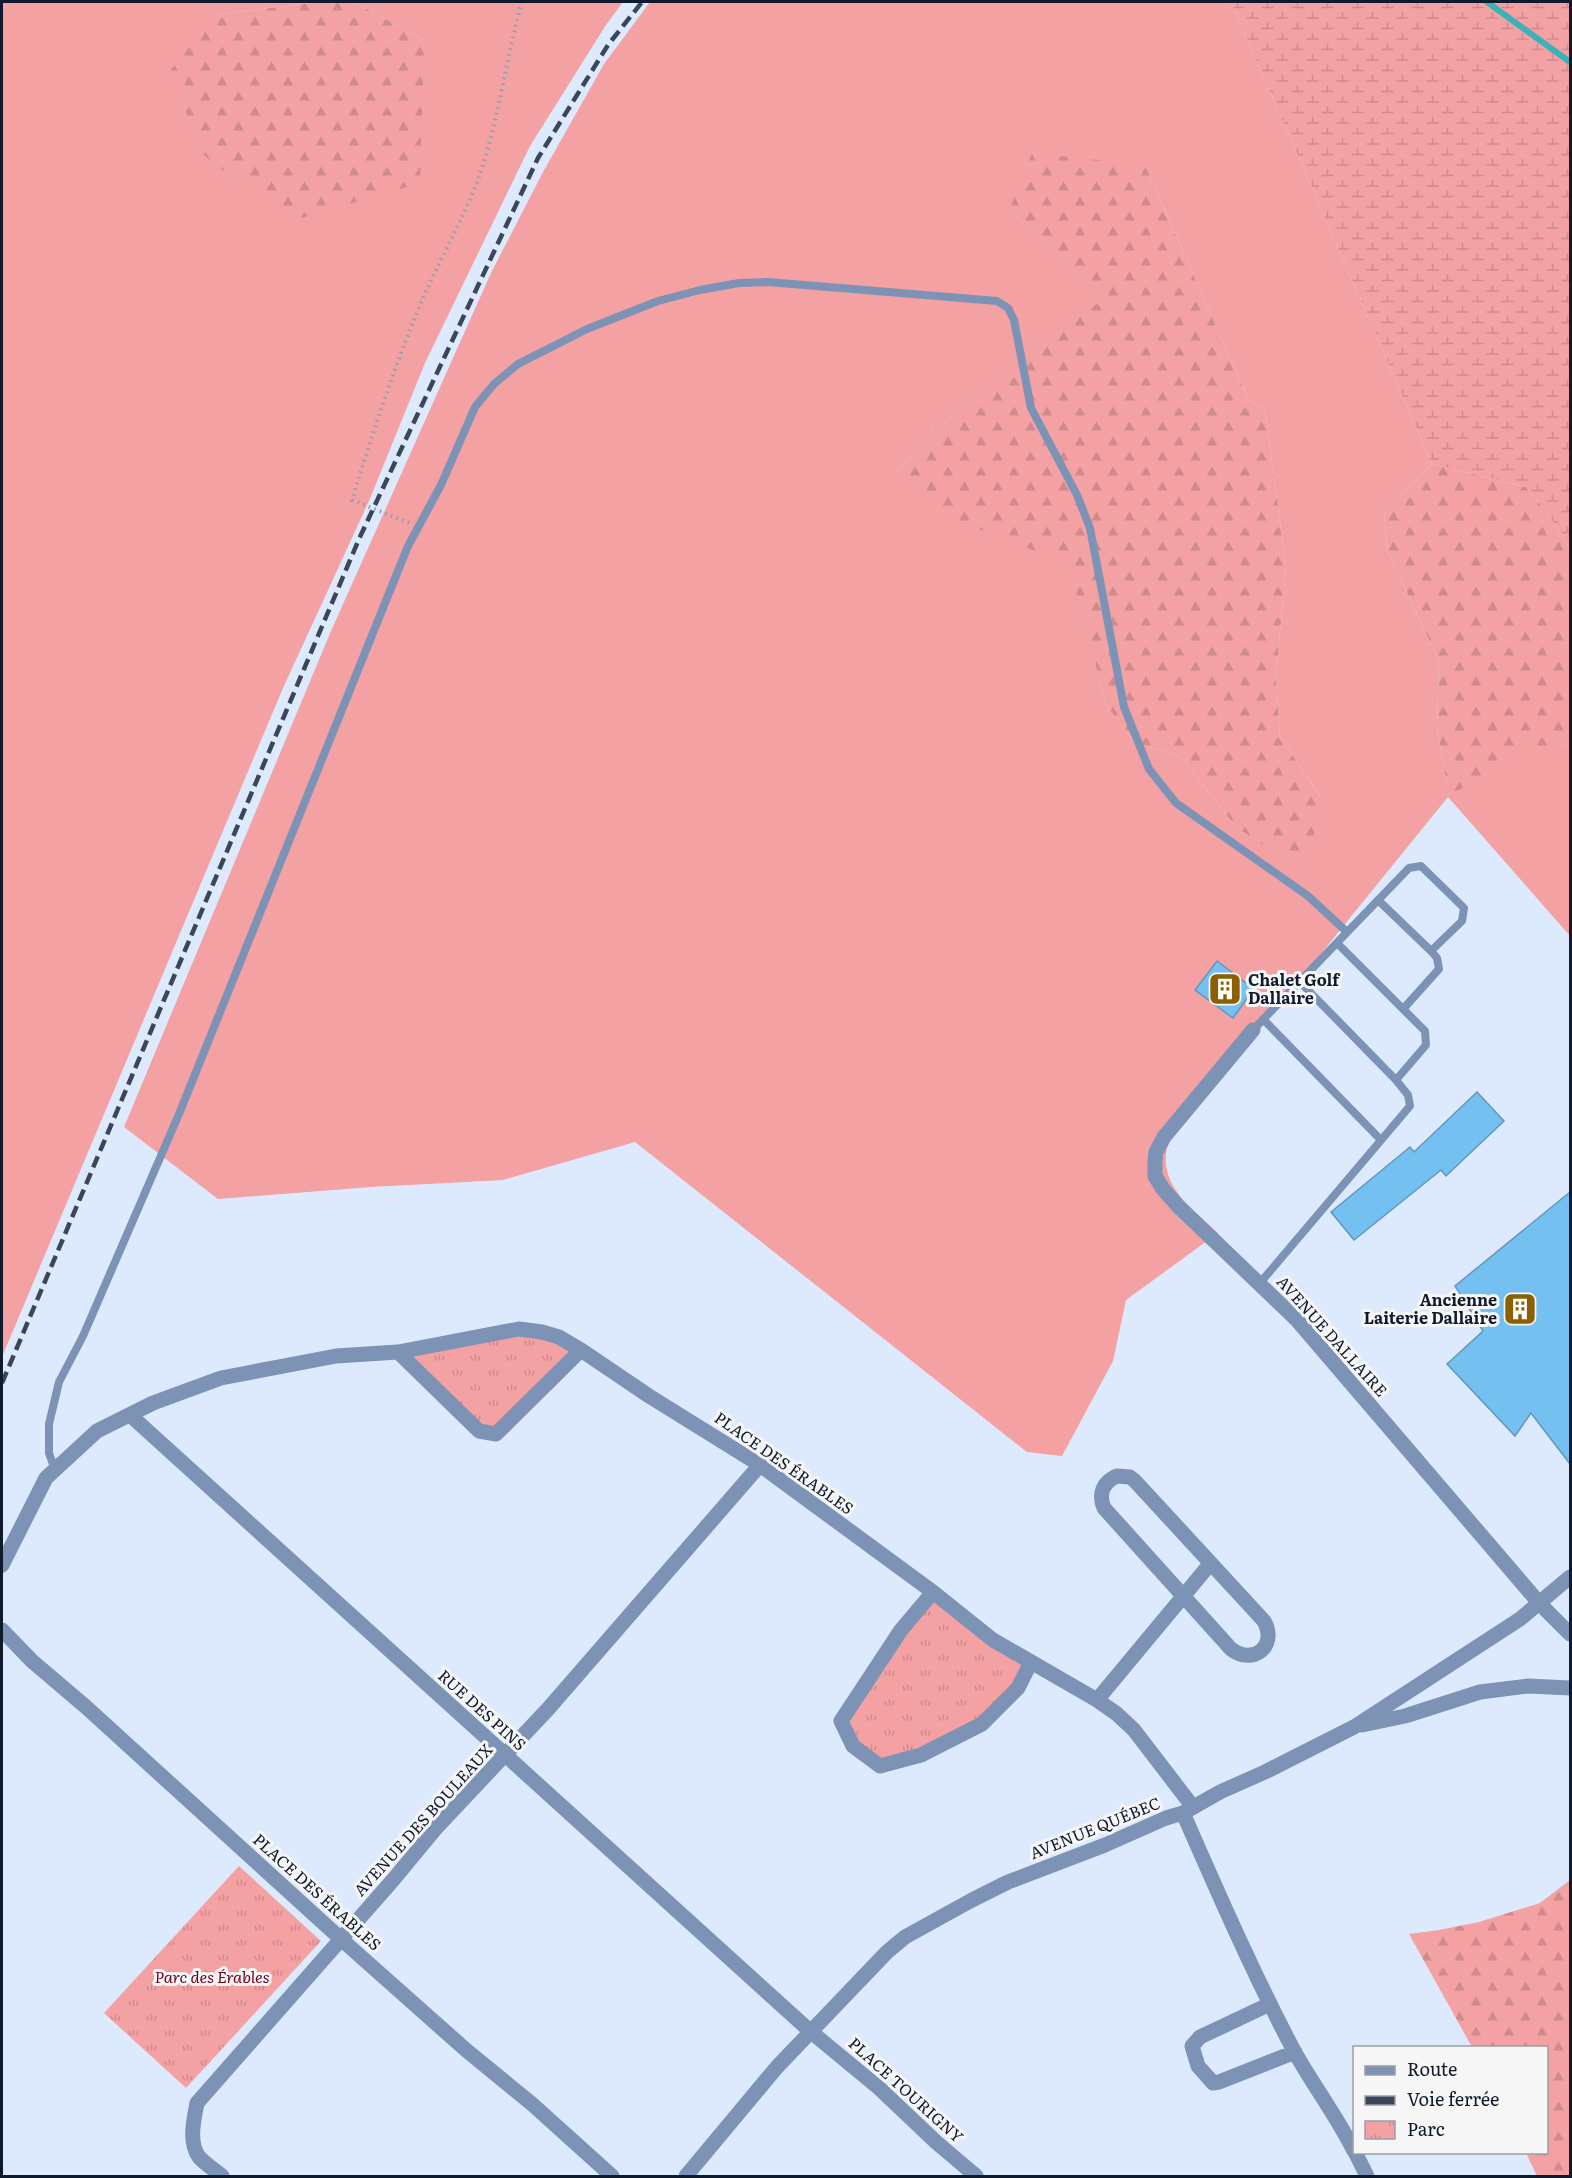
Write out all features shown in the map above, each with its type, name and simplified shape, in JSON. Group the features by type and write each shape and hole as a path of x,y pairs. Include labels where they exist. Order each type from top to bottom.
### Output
{"street":[{"name":"AVENUE DALLAIRE","path":"1258,1024 1164,1137 1156,1152 1155,1176 1178,1206 1297,1320 1540,1604 1570,1634"},
{"name":"PLACE DES ÉRABLES","path":"2,1565 46,1478 97,1431 153,1403 222,1378 336,1356 398,1352 519,1329 542,1332 559,1337 581,1350 649,1396 760,1465 933,1592 993,1640 1097,1700 1134,1730 1188,1810"},
{"path":"398,1352 478,1431 496,1434 581,1350"},
{"name":"RUE DES PINS","path":"130,1415 810,2031"},
{"name":"AVENUE DES BOULEAUX","path":"222,2176 199,2156 194,2143 197,2103 436,1828 548,1709 760,1465"},
{"path":"1117,1476 1130,1477 1210,1564 1264,1621 1268,1639 1262,1650 1250,1656 1237,1653 1182,1596 1104,1508 1101,1495 1107,1482 1117,1476"},
{"path":"1097,1700 1210,1564"},
{"name":"AVENUE QUÉBEC","path":"686,2176 777,2067 887,1952 905,1937 1008,1882 1188,1810 1354,1727 1433,1677 1540,1604 1570,1577"},
{"path":"933,1592 901,1630 841,1721 853,1746 880,1766 921,1755 982,1724 1018,1688 1031,1662"},
{"name":"PLACE DES ÉRABLES","path":"2,1630 32,1661 86,1707 340,1939 612,2176"},
{"path":"1354,1727 1405,1716 1480,1692 1528,1686 1570,1688"},
{"path":"1188,1810 1270,2004 1295,2052 1353,2149"},
{"path":"1270,2004 1200,2037 1192,2046 1198,2066 1213,2083 1295,2052"},
{"name":"PLACE TOURIGNY","path":"810,2031 879,2088 976,2176"},
{"path":"1356,2154 1367,2176"}],"lane":[{"path":"55,1470 49,1453 49,1424 59,1382 84,1336 179,1114 408,546 441,485 475,408 494,384 518,364 587,329 658,300 739,283 768,282 997,301 1008,308 1014,320 1031,408 1086,514 1124,707 1149,769 1176,803 1308,896 1347,932"},
{"path":"1381,1140 1258,1024 1409,868 1421,866 1464,908 1462,921 1431,951"},
{"path":"1378,900 1437,958 1439,969 1404,1008"},
{"path":"1337,943 1425,1031 1426,1046 1396,1080"},
{"path":"1260,1283 1410,1106 1408,1095 1396,1080 1299,981"}],"path":[{"path":"418,526 352,500 382,405 419,309 480,174 522,2"}],"green space":[{"path":"2,2 316,2 214,15 424,40 355,2 623,2 606,25 530,146 425,363 369,501 283,688 2,1357"},
{"path":"316,2 355,2 424,40 420,183 288,222 200,152 171,70 214,15"},
{"path":"650,2 1231,2 1432,464 1384,514 1388,552 1439,661 1437,728 1449,796 1516,751 1570,745 1570,936 1448,797 1169,1141 1166,1156 1171,1182 1186,1204 1218,1233 1126,1300 1113,1361 1062,1456 1027,1452 635,1142 503,1180 218,1199 124,1127 331,631 491,273 543,172 604,64","holes":["1145,165 1249,401 1265,409 1286,567 1276,676 1280,736 1322,799 1236,827 1181,757 1134,742 1106,705 1070,564 895,475 927,436 1109,295 1009,211"]},
{"path":"1231,2 1570,2 1570,550 1547,512 1526,487 1432,464"},
{"path":"1032,153 1145,165 1249,401 1265,409 1286,567 1276,676 1280,736 1322,799 1305,872 1236,827 1181,757 1134,742 1106,705 1069,564 929,510 895,475 927,436 1108,295 1009,211"},
{"path":"1432,464 1526,487 1547,512 1570,550 1570,745 1516,752 1449,797 1437,728 1439,661 1388,552 1384,514"},
{"path":"519,1329 581,1350 511,1421 479,1431 398,1352"},
{"path":"933,1592 1031,1662 982,1724 880,1766 841,1721"},
{"name":"Parc des Érables","path":"239,1866 321,1941 186,2088 104,2013"},
{"path":"1570,1880 1570,2176 1537,2176 1526,2154 1548,2154 1548,2046 1471,2046 1409,1934 1479,1922 1540,1903"}],"building":[{"name":"Chalet Golf Dallaire","path":"1217,961 1254,989 1233,1018 1195,990"},
{"path":"1477,1092 1504,1121 1446,1176 1441,1170 1354,1240 1331,1212 1410,1147 1414,1152"},
{"name":"Ancienne Laiterie Dallaire","path":"1570,1192 1570,1464 1531,1413 1515,1436 1447,1364 1483,1331 1455,1286"}],"waterway":[{"path":"1487,2 1570,62"}],"railway":[{"path":"2,1383 359,539 538,158 608,45 642,2"}],"place":[{"name":"Chalet Golf Dallaire","path":"1225,989"},
{"name":"Ancienne Laiterie Dallaire","path":"1520,1309"}]}
